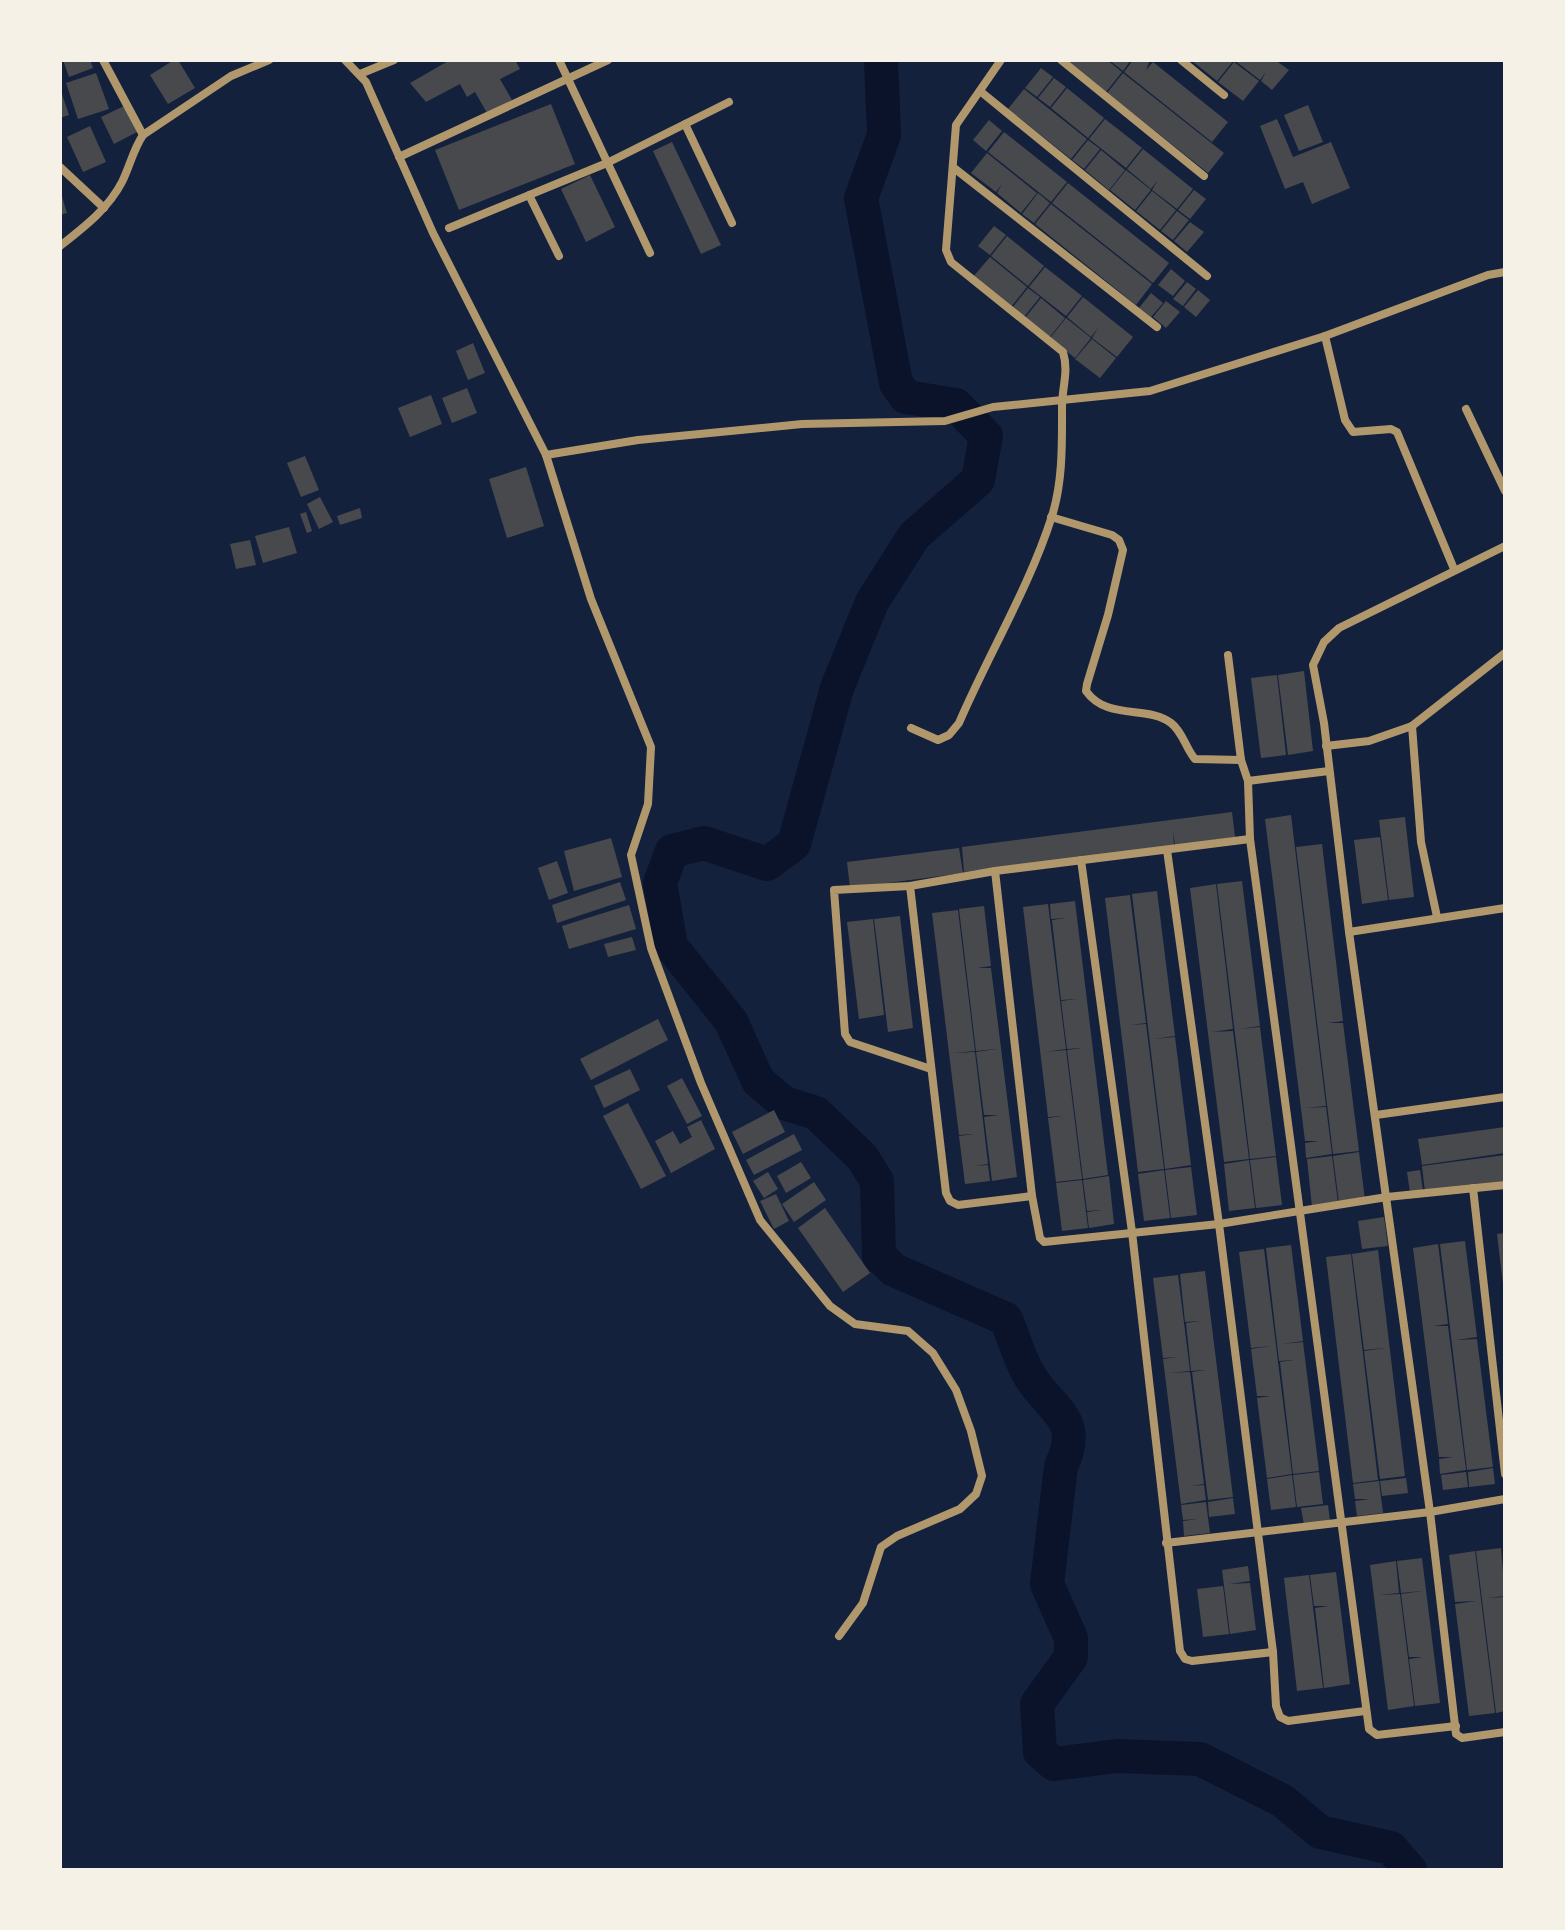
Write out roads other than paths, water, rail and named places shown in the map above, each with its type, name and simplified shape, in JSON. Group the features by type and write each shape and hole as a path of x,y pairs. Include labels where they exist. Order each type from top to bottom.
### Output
{"street":[{"path":"103,60 143,135"},
{"path":"60,246 104,208 123,180 143,135 231,76 269,60"},
{"path":"345,60 360,74 464,297 546,455 591,599 651,747 648,804 631,855 651,948 701,1083 760,1220 830,1306 844,1317 855,1324 908,1331 933,1353 956,1390 971,1431 982,1476 976,1494 960,1509 897,1536 881,1547 863,1603 839,1636"},
{"path":"360,74 394,60"},
{"path":"559,60 650,253"},
{"path":"399,157 608,60"},
{"path":"1061,60 1204,176"},
{"path":"1181,60 1224,95"},
{"path":"911,728 938,740 949,735 959,723 1007,628 1051,517 1061,469 1062,400 1067,365 1063,352 947,256 956,125 996,62"},
{"path":"980,91 1207,276"},
{"path":"449,228 607,163 729,102"},
{"path":"685,124 732,223"},
{"path":"60,167 104,208"},
{"path":"954,168 1157,327"},
{"path":"529,195 559,256"},
{"path":"546,455 638,440 802,424 945,421 993,407 1150,391 1325,336 1488,275 1505,272"},
{"path":"1325,336 1345,420 1353,432 1391,429 1397,432 1454,569"},
{"path":"1466,409 1505,491"},
{"path":"1051,517 1112,535 1119,540 1123,550 1087,684 1089,695 1100,705 1167,720 1177,729 1195,759 1241,760"},
{"path":"1505,546 1339,628 1324,642 1313,665 1430,1512 1456,1734 1462,1738 1505,1732"},
{"path":"1326,746 1369,741 1412,726 1505,653"},
{"path":"1228,655 1241,760 1248,781 1250,839 1343,1522 1365,1711 1369,1729 1377,1735 1456,1726"},
{"path":"1412,726 1421,842 1437,917"},
{"path":"1248,781 1329,771"},
{"path":"931,1069 850,1042 845,1034 832,892 836,889 910,886 995,871 1250,839"},
{"path":"1167,850 1219,1224 1273,1652 1276,1706 1282,1719 1288,1721 1365,1711"},
{"path":"1081,860 1132,1232 1179,1644 1185,1659 1192,1661 1273,1652"},
{"path":"995,871 1032,1196 1040,1238 1044,1242 1219,1224 1387,1197 1505,1185"},
{"path":"910,886 946,1193 950,1201 958,1205 1032,1196"},
{"path":"1349,932 1505,908"},
{"path":"1376,1115 1505,1097"},
{"path":"1473,1188 1505,1474"},
{"path":"1166,1543 1430,1512 1505,1499"}],"waterway":[{"path":"881,60 884,135 861,198 896,383 906,397 956,405 986,436 978,480 914,536 872,602 837,688 794,844 767,864 704,843 672,851 660,883 671,946 731,1021 758,1081 784,1103 816,1113 862,1157 877,1181 879,1256 894,1270 1006,1319 1027,1371 1067,1427 1069,1437 1061,1466 1047,1584 1071,1638 1071,1657 1037,1704 1040,1752 1054,1764 1117,1756 1200,1759 1283,1801 1320,1832 1391,1848 1410,1870"}]}
